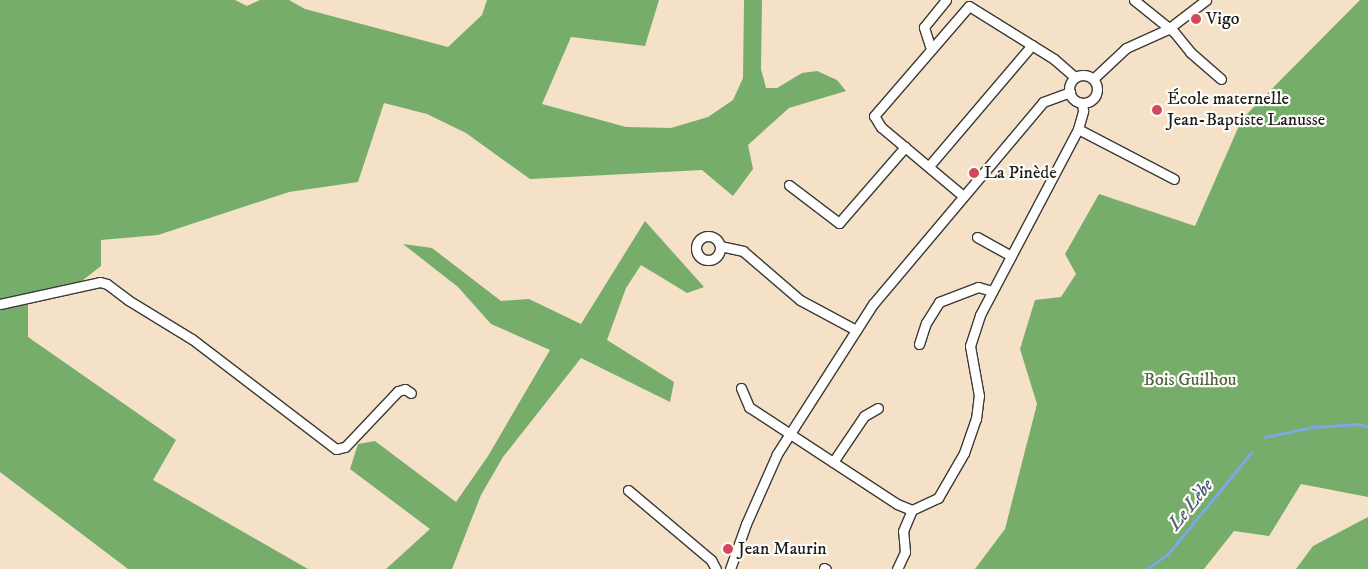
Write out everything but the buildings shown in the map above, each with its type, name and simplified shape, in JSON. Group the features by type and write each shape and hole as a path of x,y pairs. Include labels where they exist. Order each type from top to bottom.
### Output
{"street":[{"path":"931,49 924,27 946,0"},
{"path":"1134,0 1221,78"},
{"path":"1094,80 1126,48 1168,29 1206,0"},
{"path":"962,195 881,127 874,116 931,49 966,3 1066,67 1075,77"},
{"path":"929,166 1032,45"},
{"path":"1075,77 1084,75 1094,80"},
{"path":"1070,92 1075,77"},
{"path":"1070,92 1075,100 1082,103 1091,100 1096,93 1094,80"},
{"path":"730,569 766,476 789,432 892,279 1043,102 1070,92"},
{"path":"897,569 905,552 903,531 912,510 938,498 964,453 976,419 979,396 970,346 980,315 1078,129 1084,112 1082,103"},
{"path":"1078,129 1174,179"},
{"path":"789,185 839,223 905,147"},
{"path":"976,237 1011,256"},
{"path":"720,246 743,251 800,300 856,330"},
{"path":"0,304 100,282 107,284 128,300 192,339 336,448 345,447 398,391 405,389 411,393"},
{"path":"919,344 926,323 940,302 978,287 992,291"},
{"path":"741,388 749,407 897,504 912,510"},
{"path":"833,462 864,416 878,408"},
{"path":"628,490 711,560 716,569"}],"green space":[{"path":"0,0 235,0 247,6 260,0 289,0 305,9 448,47 482,15 487,0 659,0 645,46 571,37 542,104 626,127 671,128 708,117 733,100 743,78 744,0 762,0 761,69 766,88 777,88 802,73 817,71 837,80 846,91 789,108 748,145 753,169 733,196 702,170 530,179 466,133 427,114 384,103 358,182 289,192 158,235 101,240 101,266 78,284 28,295 28,337 176,440 153,480 308,569 128,569 0,472"},
{"name":"Bois Guilhou","path":"1360,0 1368,0 1368,497 1301,484 1269,536 1234,531 1204,569 975,569 1005,529 1037,404 1020,349 1035,300 1061,297 1076,274 1065,254 1099,194 1195,226 1242,119"},
{"path":"645,221 704,287 687,293 641,265 626,288 607,340 674,382 670,402 581,358 503,457 481,495 452,569 386,569 430,529 350,469 358,444 375,441 456,502 488,456 550,350 491,324 458,287 403,244 432,248 501,301 529,299 581,324"},
{"path":"1368,517 1368,569 1296,569 1313,546"}],"waterway":[{"name":"Le Lèbe","path":"1265,437 1313,427 1359,424 1368,427"},
{"name":"Le Lèbe","path":"1147,569 1168,554 1251,453"}],"place":[{"name":"Vigo","path":"1196,19"},
{"name":"École maternelle Jean-Baptiste Lanusse","path":"1157,110"},
{"name":"La Pinède","path":"974,173"},
{"name":"Jean Maurin","path":"728,549"}]}
